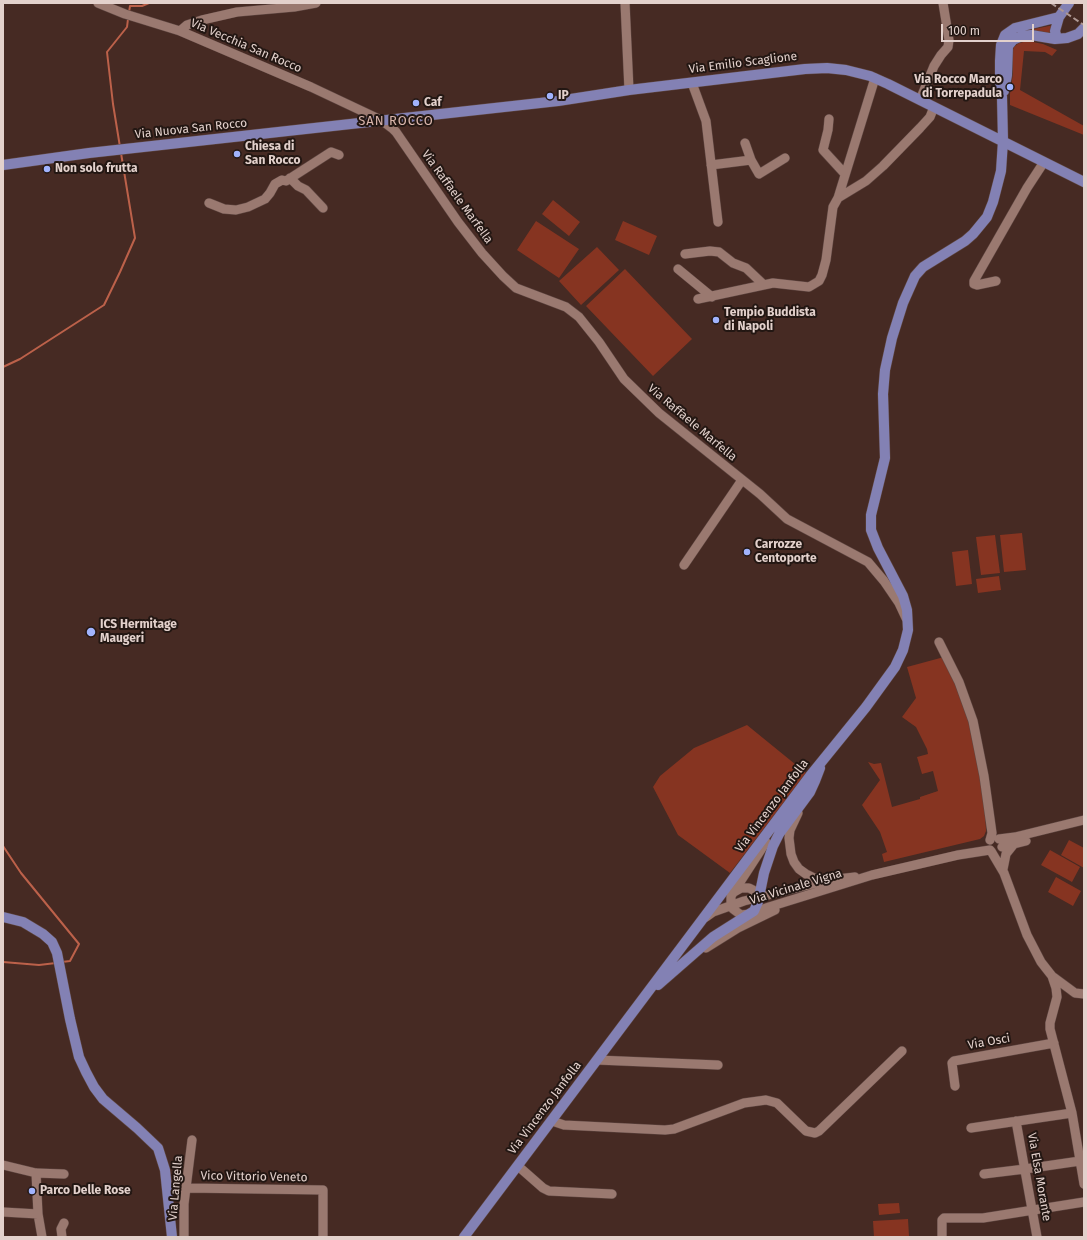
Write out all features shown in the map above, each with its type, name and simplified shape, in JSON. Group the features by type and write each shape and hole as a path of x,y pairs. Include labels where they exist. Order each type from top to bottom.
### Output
{"main road":[{"path":"1058,39 1055,31 1059,17 1069,3"},
{"path":"822,762 866,707 895,667 903,650 909,623 903,596 878,548 871,530 871,515 885,458 883,394 885,370 892,338 903,303 915,276 919,271 965,241 987,217 999,184 1003,141 1000,52 1005,35 1015,28 1059,17"},
{"path":"1002,97 1006,86 1008,46 1013,40 1022,36 1031,35 1058,39 1074,36 1084,28"},
{"name":"Via Emilio Scaglione","path":"381,120 558,101 629,90 805,69 827,68 846,70 875,78 1084,182"},
{"name":"Via Nuova San Rocco","path":"3,165 89,153 268,134 381,120"},
{"name":"Via Vincenzo Janfolla","path":"647,994 713,937 750,914 757,907 764,873 773,846 779,834 816,781 822,762"},
{"name":"Via Vincenzo Janfolla","path":"464,1237 822,762"},
{"path":"3,917 23,922 43,934 52,942 57,952 79,1057 94,1087 103,1099 158,1148 165,1170 172,1237"}],"street":[{"name":"Via Vecchia San Rocco","path":"98,3 125,14 180,31 311,87 381,120"},
{"path":"180,31 187,25 237,12 294,7 316,3"},
{"path":"625,3 629,90"},
{"path":"920,100 934,66 941,55 948,48 949,40 943,3"},
{"path":"698,299 773,283 809,287 819,281 826,260 833,207 838,198 875,78"},
{"path":"692,83 706,121 718,222"},
{"path":"838,198 866,181 883,166 930,117 934,107"},
{"path":"829,119 823,150 845,174"},
{"name":"Via Raffaele Marfella","path":"381,120 396,132 458,222 502,276 516,288 566,307 579,317 624,379 659,413 760,494 787,519 868,562 884,581 899,603 909,623"},
{"path":"745,143 750,160 759,174 785,158"},
{"path":"209,203 224,209 236,210 248,207 265,200 275,184 282,180 286,181 331,152 339,155"},
{"path":"711,165 750,160"},
{"path":"996,281 977,285 974,284 974,281 1027,188 1044,162"},
{"path":"290,178 298,186 306,190 323,208"},
{"path":"685,254 710,251 719,252 732,263 746,268 764,285"},
{"path":"678,269 712,297"},
{"path":"684,565 742,480"},
{"path":"939,642 959,682 974,721 994,843 1032,946 1041,962 1052,976 1056,988 1057,998 1050,1023 1072,1112 1084,1184"},
{"name":"Via Vicinale Vigna","path":"803,801 790,830 789,838 791,854 799,869 806,874 814,878 829,880"},
{"name":"Via Vicinale Vigna","path":"779,818 768,839 733,892 730,900 731,905 736,912 741,915 750,914 872,875 958,855 994,843"},
{"path":"994,843 1084,820"},
{"path":"994,843 1014,844 1084,826"},
{"path":"1004,871 1006,854 1014,844"},
{"name":"Via Vicinale Vigna","path":"701,922 713,912 759,897 829,880 872,875"},
{"path":"713,912 733,892 741,888 749,888 753,890 759,897"},
{"path":"684,962 738,928 800,898"},
{"path":"1052,976 1080,993"},
{"path":"1057,998 1067,992 1080,993"},
{"name":"Via Osci","path":"955,1086 952,1063 954,1061 1054,1043"},
{"path":"552,1120 564,1125 670,1130 744,1103 766,1100 777,1103 808,1132 815,1133 819,1131 902,1051"},
{"path":"597,1060 718,1066"},
{"path":"971,1128 1072,1112"},
{"name":"Via Elsa Morante","path":"1016,1121 1037,1237"},
{"name":"Via Langella","path":"184,1237 184,1204 192,1140"},
{"path":"984,1174 1080,1161"},
{"path":"3,1165 36,1173 64,1174"},
{"path":"518,1166 546,1190 612,1194"},
{"path":"36,1173 38,1214 42,1237"},
{"name":"Vico Vittorio Veneto","path":"186,1188 323,1190 323,1237"},
{"path":"942,1237 943,1219 983,1218 1084,1202"},
{"path":"3,1212 38,1214"},
{"path":"62,1237 61,1229 64,1223"}],"shaded area":[{"path":"1054,25 1051,33 1020,33 1034,29"},
{"path":"1028,41 1043,44 1057,50 1052,56 1045,52 1024,51 1020,90 1084,126 1084,135 1010,105 1013,73 1012,52 1014,47 1019,43"},
{"path":"553,200 580,222 569,236 542,214"},
{"path":"536,221 579,249 559,278 517,250"},
{"path":"623,221 657,236 649,255 615,240"},
{"path":"597,247 619,270 581,305 559,281"},
{"path":"625,269 692,339 653,376 586,306"},
{"path":"1022,533 1026,570 1004,572 1000,535"},
{"path":"995,535 1000,573 981,575 976,537"},
{"path":"968,550 972,584 956,586 952,552"},
{"path":"999,576 1001,590 978,593 976,579"},
{"path":"944,657 965,705 975,748 985,808 986,831 984,836 980,839 884,862 882,854 887,852 880,832 862,805 880,780 868,762 874,764 881,763 892,807 920,799 920,797 938,791 933,771 922,774 917,757 928,754 927,749 916,727 902,717 916,698 907,667"},
{"path":"747,725 806,773 730,873 678,835 653,787 660,776 694,748"},
{"path":"1069,840 1084,848 1084,868 1061,855"},
{"path":"1050,850 1080,867 1072,882 1041,865"},
{"path":"1056,877 1081,891 1073,906 1048,892"},
{"path":"899,1203 900,1213 879,1215 878,1204"},
{"path":"908,1219 909,1236 874,1237 873,1221"}],"waterway":[{"path":"129,12 130,6 142,6 149,3"},
{"path":"120,147 107,52 127,27 128,19"},
{"path":"3,367 20,359 104,305 135,238 121,153"},
{"path":"3,846 21,873 79,944 70,961 62,962"},
{"path":"3,962 39,965 56,963"}],"railway":[{"path":"1051,3 1084,25"}],"place":[{"name":"Via Rocco Marco di Torrepadula","path":"1010,87"},
{"name":"IP","path":"550,96"},
{"name":"Caf","path":"416,103"},
{"name":"Chiesa di San Rocco","path":"237,154"},
{"name":"Non solo frutta","path":"47,169"},
{"name":"Tempio Buddista di Napoli","path":"716,320"},
{"name":"Carrozze Centoporte","path":"747,552"},
{"name":"ICS Hermitage Maugeri","path":"91,632"},
{"name":"Parco Delle Rose","path":"32,1191"}],"district":[{"name":"SAN ROCCO","path":"396,121"}]}
